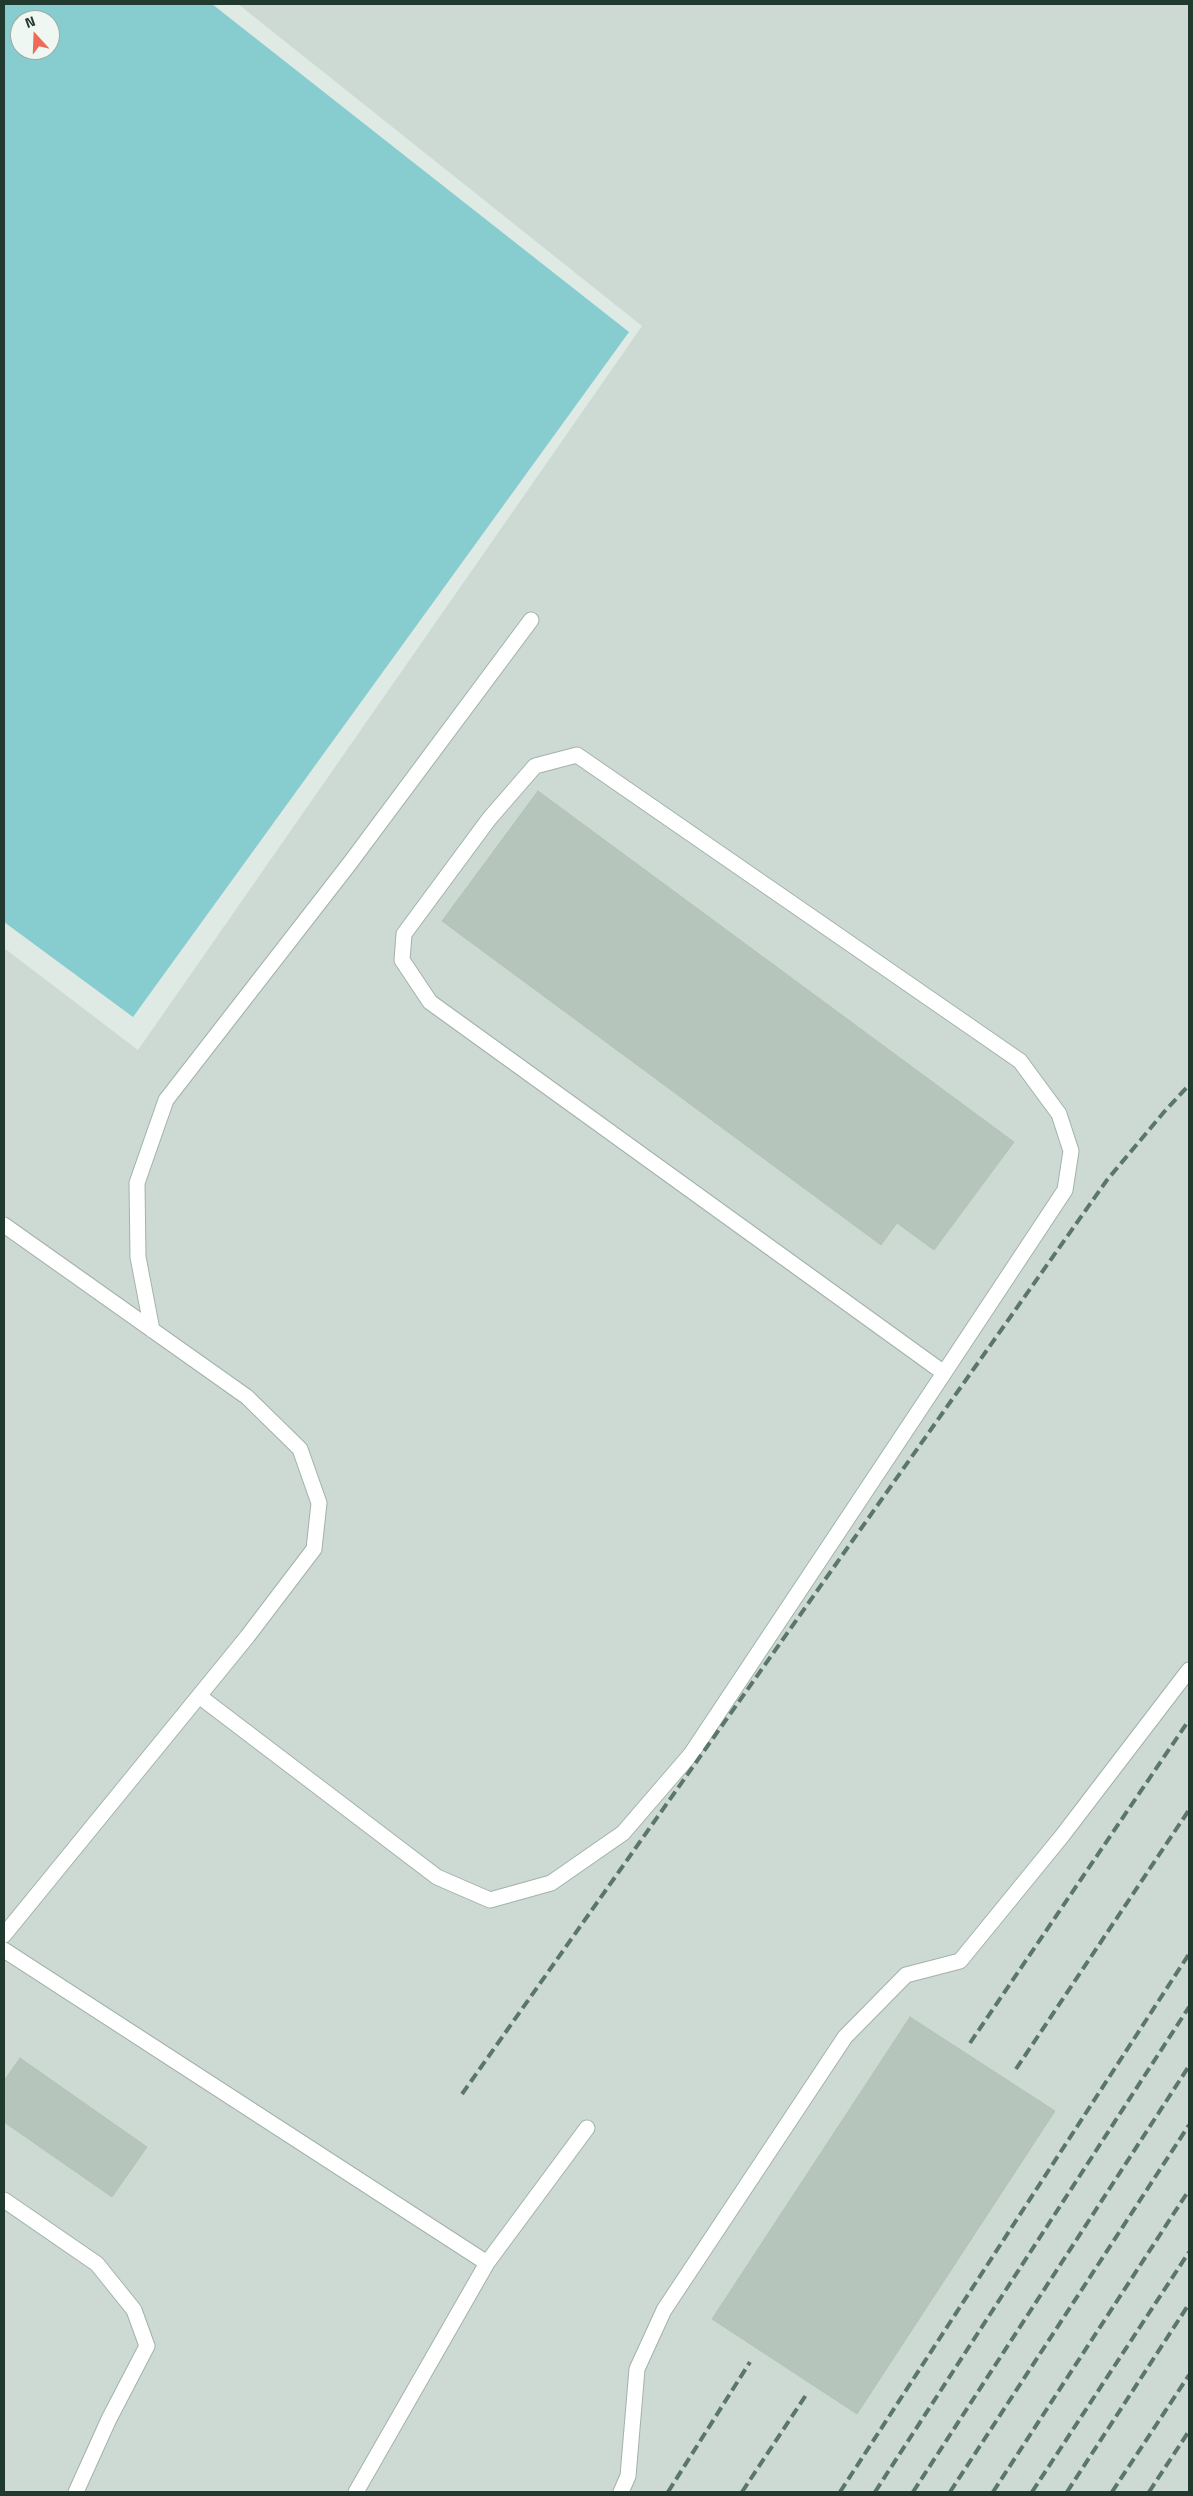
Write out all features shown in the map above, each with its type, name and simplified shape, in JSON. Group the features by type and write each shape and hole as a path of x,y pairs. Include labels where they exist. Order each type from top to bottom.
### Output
{"lane":[{"path":"152,1330 138,1257 137,1183 166,1100 350,863 531,620"},
{"path":"199,1696 437,1877 490,1900 551,1883 623,1833 691,1754 944,1373 1065,1190 1071,1152 1059,1114 1020,1061 576,755 535,766 488,819 404,934 402,960 430,1002 944,1373"},
{"path":"4,1225 247,1397 300,1449 319,1503 314,1549 199,1696 4,1935"},
{"path":"621,2492 628,2476 637,2369 664,2310 845,2037 906,1974 960,1961 1062,1836 1189,1670"},
{"path":"4,1950 487,2263"},
{"path":"356,2492 487,2263 587,2128"},
{"path":"4,2200 97,2264 134,2310 147,2346 109,2419 76,2492"}],"shaded area":[{"path":"238,4 1189,4 1189,2492 4,2492 4,948 138,1050 642,326"}],"water":[{"path":"4,4 212,4 629,332 133,1017 4,922"}],"building":[{"path":"538,791 1014,1142 934,1250 897,1223 881,1245 442,921"},
{"path":"910,2017 1055,2111 857,2414 712,2319"},
{"path":"20,2058 147,2147 112,2197 4,2122 4,2081"}],"railway":[{"path":"462,2094 1107,1180 1189,1085"},
{"path":"970,2043 1189,1720"},
{"path":"1016,2069 1189,1810"},
{"path":"840,2492 1189,1954"},
{"path":"875,2492 1189,2007"},
{"path":"913,2492 1189,2066"},
{"path":"950,2492 1189,2125"},
{"path":"993,2492 1189,2190"},
{"path":"1032,2492 1189,2252"},
{"path":"1067,2492 1189,2304"},
{"path":"668,2492 750,2362"},
{"path":"1112,2492 1189,2375"},
{"path":"742,2492 808,2392"},
{"path":"1149,2492 1189,2431"}]}
